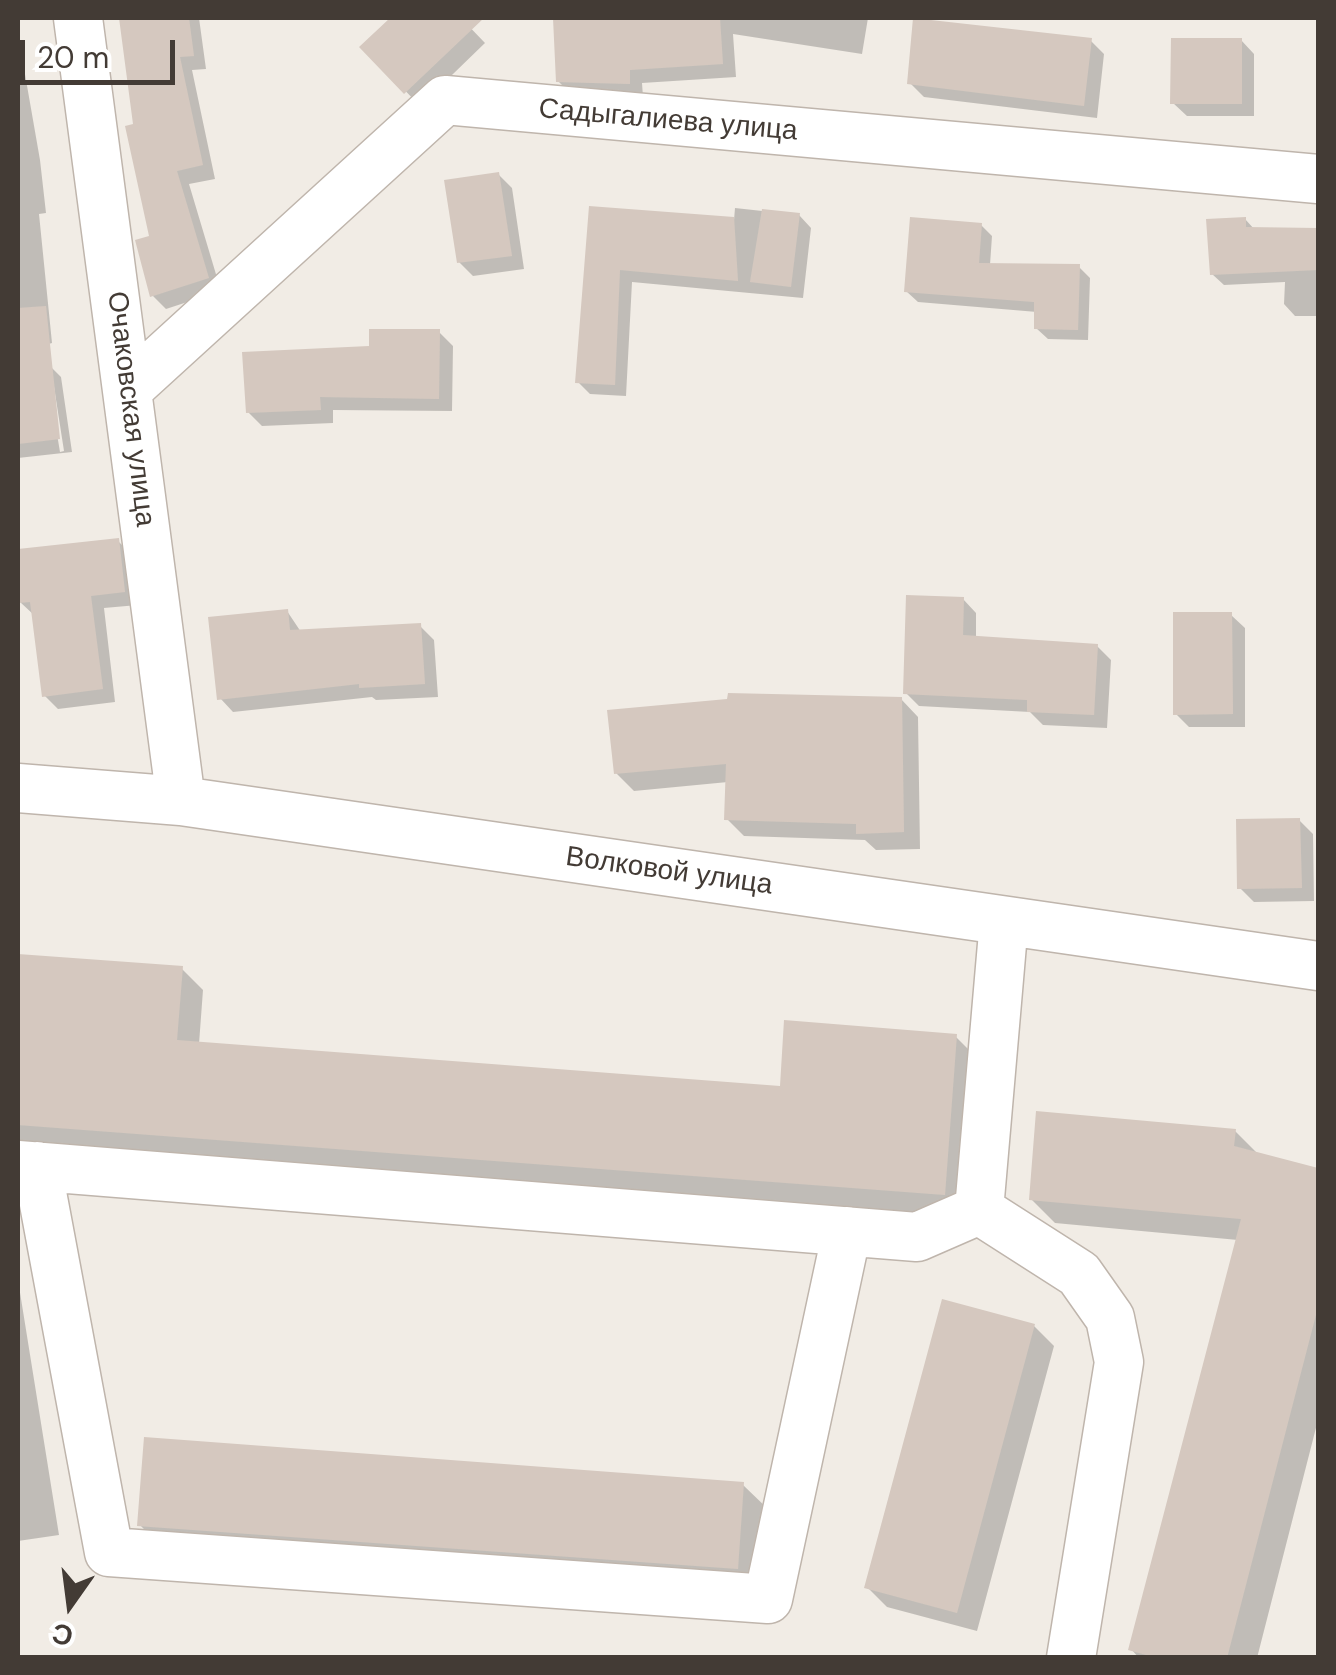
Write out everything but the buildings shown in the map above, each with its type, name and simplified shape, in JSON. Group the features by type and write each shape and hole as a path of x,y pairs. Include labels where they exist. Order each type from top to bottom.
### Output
{"street":[{"name":"Очаковская улица","path":"78,18 181,801"},
{"name":"Садыгалиева улица","path":"127,390 444,100 1318,179"},
{"name":"Волковой улица","path":"18,788 181,801 1318,966"},
{"path":"979,1210 1004,920"},
{"path":"847,1231 768,1599 109,1552 27,1166 917,1236 979,1210"},
{"path":"979,1210 1080,1274 1110,1318 1113,1332 1119,1362 1072,1658"}]}
